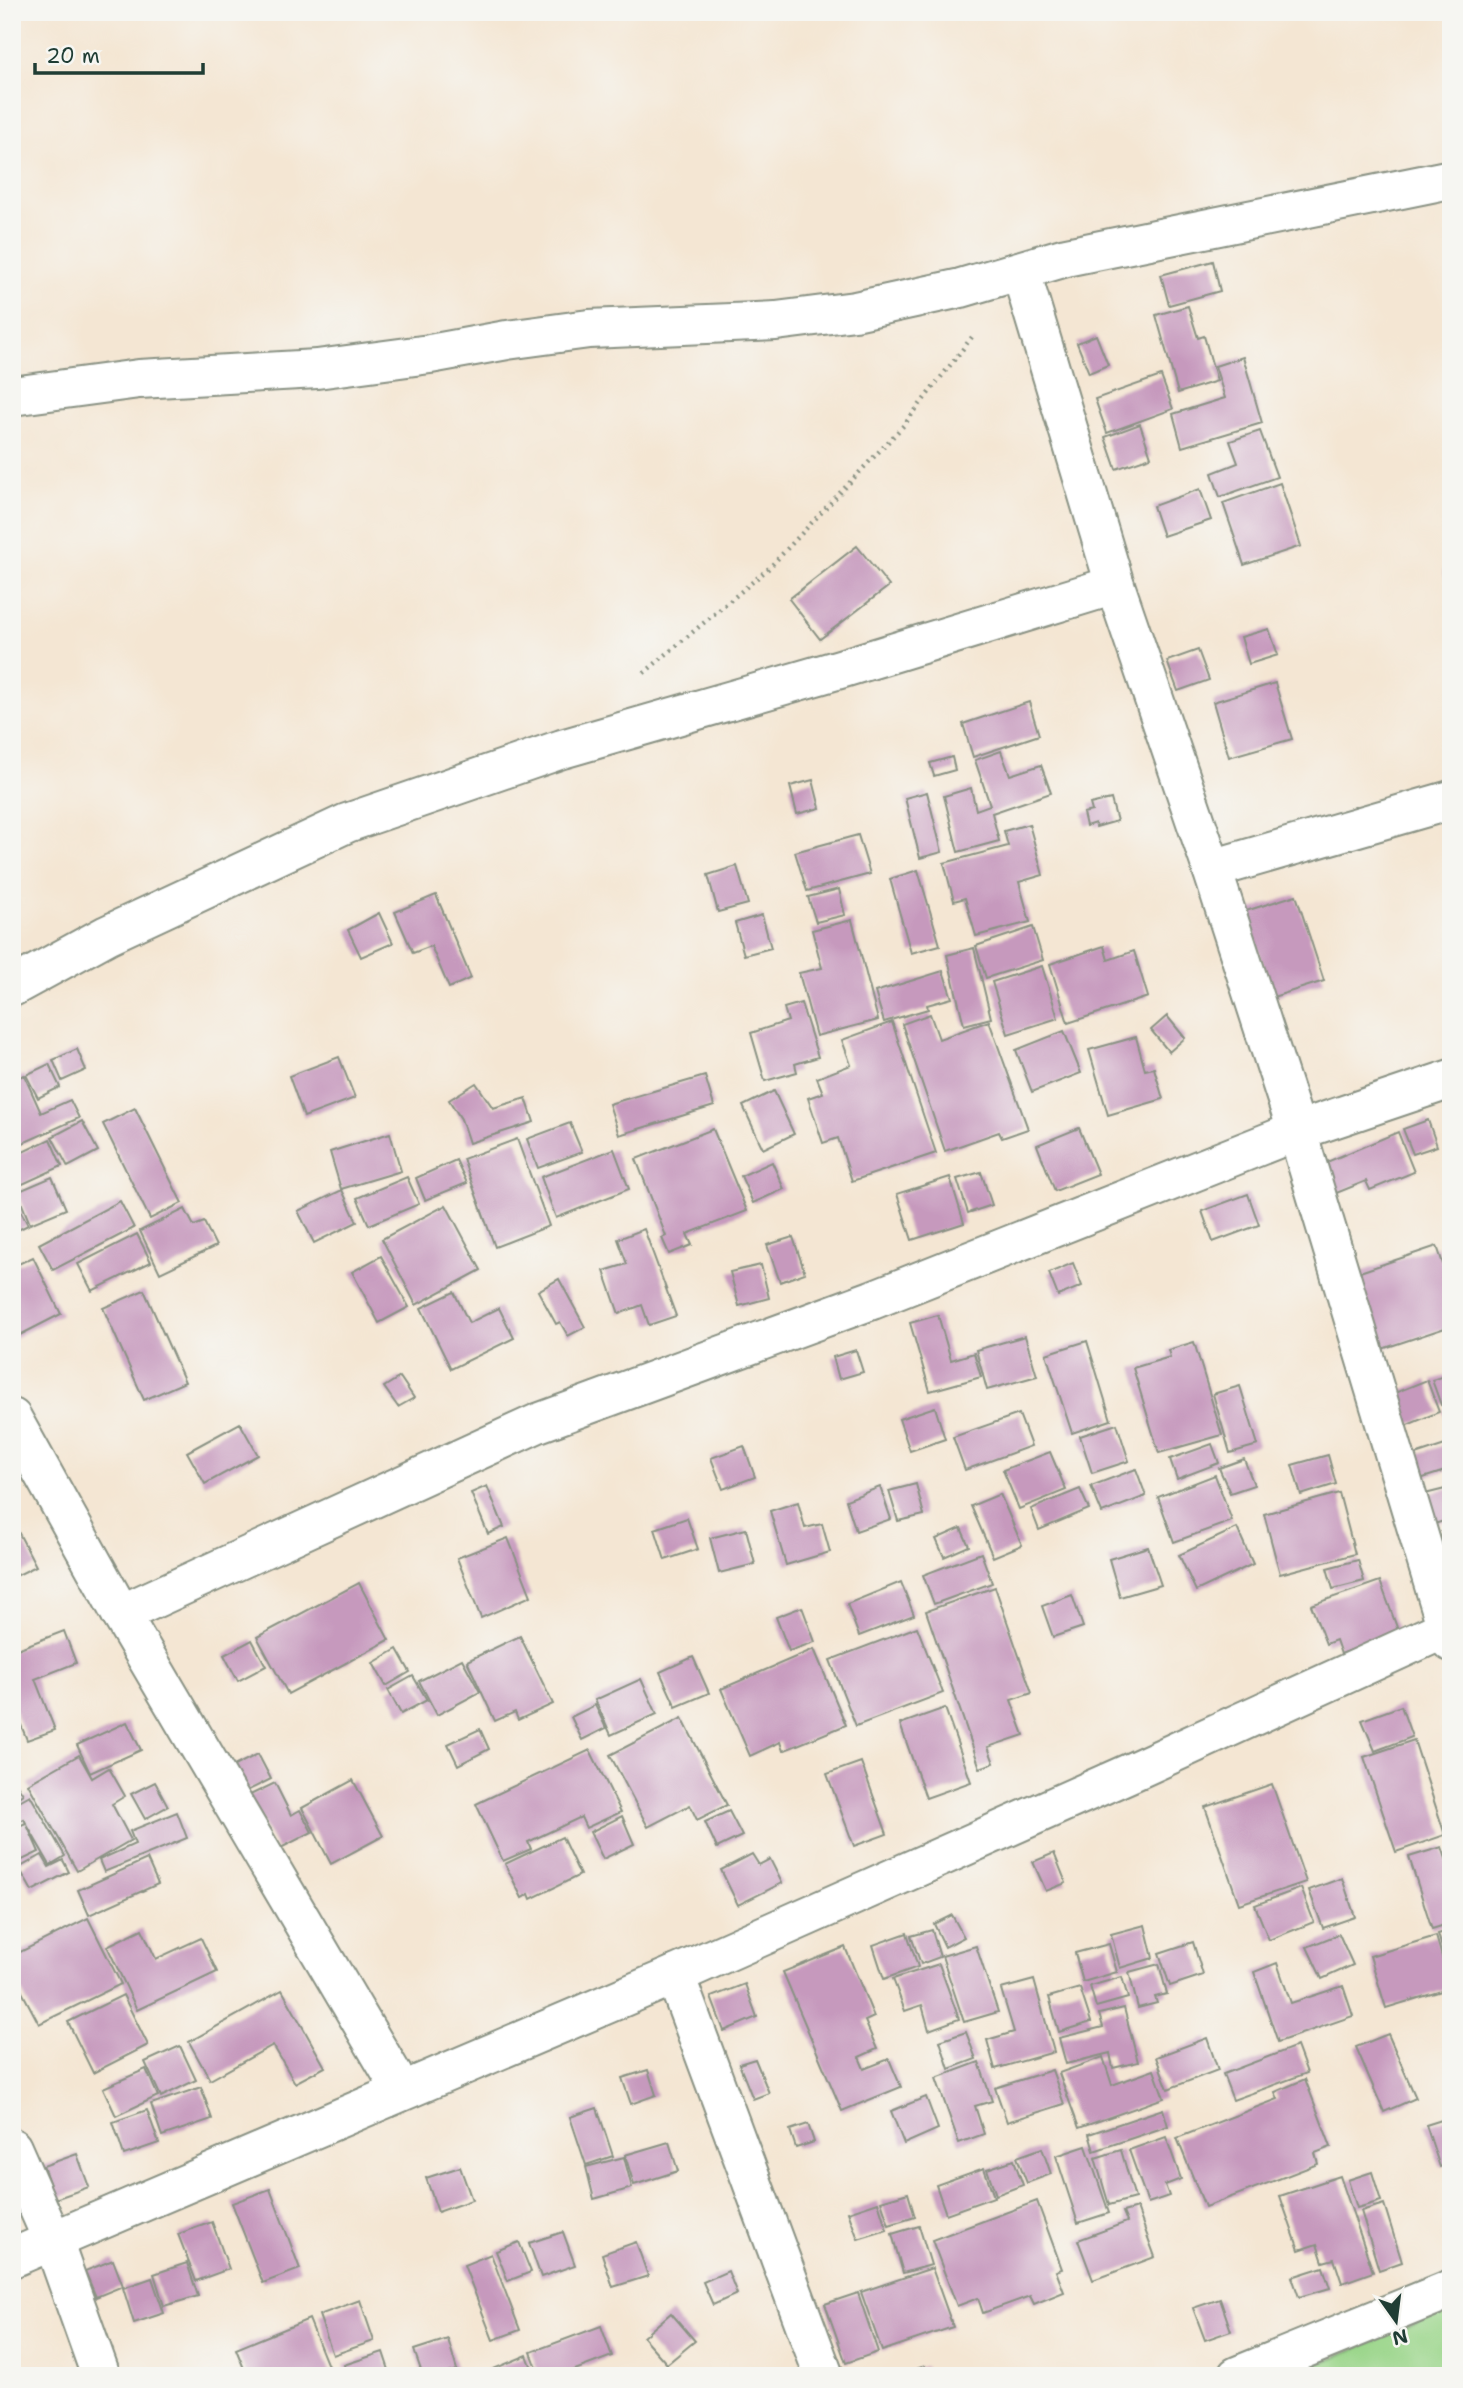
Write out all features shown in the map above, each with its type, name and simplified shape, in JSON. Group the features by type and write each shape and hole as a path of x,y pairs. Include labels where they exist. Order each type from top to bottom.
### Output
{"street":[{"path":"12,396 139,379 317,369 589,329 776,321 855,312 1021,272 1066,257 1451,179"},
{"path":"12,2258 675,1975 1449,1631 1297,1131 1212,869 1115,585 1021,272"},
{"path":"12,986 107,935 347,823 555,751 840,670 1115,585"},
{"path":"1212,869 1451,800"},
{"path":"121,1614 538,1423 872,1300 1297,1131 1451,1079"},
{"path":"12,1418 121,1614 402,2091"},
{"path":"675,1975 824,2376"},
{"path":"12,2148 53,2241 100,2376"},
{"path":"1237,2376 1451,2289"}],"path":[{"path":"643,674 769,568 904,425 1021,272"}],"green space":[{"path":"1451,2309 1451,2376 1288,2376"}],"building":[{"path":"1213,261 1220,291 1169,305 1161,275"},
{"path":"1188,306 1198,338 1204,336 1217,381 1178,393 1156,315"},
{"path":"1096,335 1108,365 1089,373 1077,343"},
{"path":"1243,357 1262,423 1182,447 1173,414 1225,398 1215,366"},
{"path":"1161,376 1173,409 1107,433 1095,399"},
{"path":"1140,424 1151,457 1116,469 1105,437"},
{"path":"1260,431 1277,477 1220,497 1212,473 1238,463 1230,441"},
{"path":"1280,483 1301,546 1244,565 1223,503"},
{"path":"1200,489 1211,520 1163,536 1153,506"},
{"path":"857,546 889,586 820,639 789,599"},
{"path":"1451,568 1451,593 1450,593 1443,570"},
{"path":"1269,629 1278,655 1249,664 1241,637"},
{"path":"1198,650 1209,680 1178,691 1167,661"},
{"path":"1275,683 1292,739 1229,757 1213,702"},
{"path":"1029,702 1039,735 973,757 963,724"},
{"path":"1001,751 1010,775 1041,765 1051,793 992,813 999,841 958,852 944,796 971,788 976,810 990,805 975,760"},
{"path":"952,757 955,770 934,776 930,763"},
{"path":"813,780 820,808 797,814 790,786"},
{"path":"927,792 942,852 920,858 905,798"},
{"path":"1111,799 1117,821 1096,827 1095,823 1086,826 1083,813 1092,811 1090,804"},
{"path":"1029,824 1043,875 1019,882 1030,922 976,936 965,898 954,901 944,863 1008,846 1004,831"},
{"path":"858,835 870,874 807,891 795,852"},
{"path":"737,866 748,904 718,912 708,875"},
{"path":"918,870 940,945 911,953 890,879"},
{"path":"839,889 845,915 816,922 808,897"},
{"path":"436,895 471,978 449,988 431,946 413,953 395,912"},
{"path":"1296,895 1324,981 1273,997 1246,911"},
{"path":"379,913 393,943 361,957 348,930"},
{"path":"762,915 771,948 744,955 735,923"},
{"path":"852,920 878,1020 816,1036 799,973 822,968 812,930"},
{"path":"1033,927 1043,960 986,978 976,946"},
{"path":"1104,946 1108,960 1134,951 1148,997 1068,1023 1050,964"},
{"path":"974,948 991,1018 964,1025 947,955"},
{"path":"1042,966 1058,1018 1008,1034 992,982"},
{"path":"943,971 952,998 927,1005 928,1009 884,1022 875,992"},
{"path":"801,1003 818,1057 795,1064 797,1072 765,1081 751,1033 788,1021 784,1008"},
{"path":"930,1014 939,1039 989,1021 1028,1129 1002,1138 999,1132 945,1151 902,1024"},
{"path":"1167,1016 1185,1038 1169,1052 1151,1030"},
{"path":"892,1022 936,1153 852,1181 838,1138 823,1143 808,1098 823,1093 817,1078 851,1065 842,1040"},
{"path":"1064,1031 1081,1073 1032,1092 1016,1050"},
{"path":"1136,1037 1145,1070 1154,1068 1163,1099 1108,1115 1089,1050"},
{"path":"77,1049 86,1070 62,1081 53,1060"},
{"path":"339,1057 355,1098 304,1117 289,1076"},
{"path":"49,1064 60,1087 38,1098 26,1075"},
{"path":"24,1075 41,1113 70,1100 79,1118 12,1148 12,1080"},
{"path":"705,1076 714,1106 619,1135 609,1104"},
{"path":"476,1083 493,1108 526,1098 534,1122 469,1143 461,1119 449,1100"},
{"path":"774,1091 794,1134 763,1149 743,1106"},
{"path":"135,1108 182,1203 150,1219 103,1124"},
{"path":"1428,1120 1437,1146 1413,1154 1403,1129"},
{"path":"82,1121 98,1151 68,1167 52,1137"},
{"path":"570,1123 582,1152 538,1168 527,1139"},
{"path":"1079,1128 1098,1174 1055,1191 1037,1145"},
{"path":"713,1129 747,1211 687,1234 692,1245 669,1254 662,1238 666,1236 636,1159"},
{"path":"1398,1132 1414,1172 1370,1190 1366,1181 1334,1194 1322,1164"},
{"path":"390,1133 401,1171 341,1189 330,1152"},
{"path":"50,1139 62,1166 14,1188 12,1157"},
{"path":"517,1139 549,1226 495,1247 463,1159"},
{"path":"614,1149 629,1189 556,1218 541,1177"},
{"path":"456,1160 467,1183 425,1200 416,1178"},
{"path":"772,1162 784,1189 753,1203 741,1176"},
{"path":"981,1172 992,1205 968,1213 957,1179"},
{"path":"52,1177 66,1209 30,1224 17,1192"},
{"path":"407,1177 419,1204 369,1225 357,1198"},
{"path":"950,1177 964,1223 912,1240 897,1194"},
{"path":"342,1190 357,1222 314,1243 298,1211"},
{"path":"12,1194 28,1225 12,1233"},
{"path":"1248,1194 1259,1225 1213,1242 1202,1211"},
{"path":"120,1201 134,1228 53,1270 39,1244"},
{"path":"446,1205 481,1270 416,1305 382,1239"},
{"path":"185,1209 194,1226 204,1222 216,1246 160,1273 140,1231"},
{"path":"644,1229 676,1316 649,1325 642,1305 619,1314 604,1271 627,1264 618,1239"},
{"path":"137,1234 151,1262 92,1291 78,1264"},
{"path":"793,1237 805,1273 780,1282 767,1245"},
{"path":"1437,1246 1451,1288 1451,1326 1382,1349 1357,1273"},
{"path":"381,1256 409,1307 379,1323 352,1272"},
{"path":"33,1257 61,1314 12,1339 12,1267"},
{"path":"1073,1263 1082,1286 1058,1296 1049,1273"},
{"path":"761,1265 769,1298 739,1306 730,1272"},
{"path":"559,1279 585,1327 568,1336 560,1322 556,1324 538,1291"},
{"path":"144,1290 185,1382 144,1400 103,1308"},
{"path":"454,1292 469,1323 499,1308 514,1338 451,1369 421,1308"},
{"path":"938,1315 951,1360 974,1353 981,1377 930,1391 910,1323"},
{"path":"1025,1336 1037,1376 987,1390 976,1350"},
{"path":"1087,1341 1111,1420 1072,1433 1046,1354"},
{"path":"1194,1342 1222,1435 1159,1453 1133,1368 1170,1357 1168,1350"},
{"path":"856,1350 863,1372 839,1379 833,1357"},
{"path":"1451,1374 1451,1402 1441,1405 1432,1380"},
{"path":"400,1377 414,1398 398,1407 384,1387"},
{"path":"1427,1380 1439,1412 1405,1426 1392,1394"},
{"path":"1240,1386 1258,1445 1230,1453 1213,1394"},
{"path":"935,1407 945,1439 910,1451 899,1419"},
{"path":"1451,1408 1451,1432 1450,1432 1443,1411"},
{"path":"1019,1414 1031,1446 965,1470 953,1437"},
{"path":"240,1423 258,1455 205,1484 187,1452"},
{"path":"1117,1424 1129,1461 1092,1473 1080,1436"},
{"path":"1212,1444 1219,1463 1177,1479 1170,1459"},
{"path":"1445,1445 1451,1469 1420,1479 1412,1456"},
{"path":"744,1446 755,1477 723,1489 711,1458"},
{"path":"1050,1452 1066,1490 1019,1509 1003,1470"},
{"path":"1328,1455 1336,1484 1301,1495 1292,1465"},
{"path":"1244,1459 1254,1485 1230,1493 1219,1468"},
{"path":"1136,1469 1146,1496 1102,1513 1091,1486"},
{"path":"1215,1475 1232,1521 1174,1542 1158,1497"},
{"path":"916,1484 924,1515 898,1521 889,1491"},
{"path":"487,1486 504,1527 488,1534 471,1493"},
{"path":"880,1487 891,1519 856,1531 846,1500"},
{"path":"1449,1488 1451,1519 1434,1524 1425,1494"},
{"path":"1080,1489 1089,1509 1039,1530 1031,1509"},
{"path":"1339,1493 1355,1554 1280,1574 1264,1514"},
{"path":"1000,1494 1022,1545 993,1557 971,1506"},
{"path":"798,1502 805,1528 822,1524 830,1552 786,1565 770,1511"},
{"path":"687,1518 698,1549 665,1560 655,1529"},
{"path":"12,1520 36,1566 12,1578"},
{"path":"961,1528 969,1546 944,1557 936,1539"},
{"path":"1237,1528 1253,1564 1196,1591 1179,1555"},
{"path":"746,1529 755,1564 719,1573 710,1538"},
{"path":"508,1538 531,1596 481,1618 457,1558"},
{"path":"1148,1547 1161,1585 1120,1597 1109,1559"},
{"path":"981,1553 992,1583 934,1604 923,1575"},
{"path":"1358,1560 1364,1581 1333,1589 1327,1568"},
{"path":"1380,1581 1399,1633 1341,1654 1336,1640 1326,1644 1311,1605"},
{"path":"901,1582 914,1615 859,1636 847,1604"},
{"path":"359,1583 389,1640 288,1694 257,1637"},
{"path":"995,1587 1032,1693 1011,1700 1024,1735 988,1747 994,1763 980,1768 926,1611"},
{"path":"1072,1595 1083,1627 1053,1637 1042,1606"},
{"path":"802,1607 815,1642 789,1651 776,1617"},
{"path":"917,1627 943,1693 856,1726 830,1660"},
{"path":"64,1631 76,1663 35,1679 55,1730 27,1740 12,1703 12,1651"},
{"path":"520,1636 553,1704 518,1720 515,1712 495,1721 467,1661"},
{"path":"252,1640 266,1666 238,1681 224,1655"},
{"path":"397,1649 410,1672 386,1686 373,1663"},
{"path":"814,1649 846,1725 783,1751 780,1742 750,1756 721,1689"},
{"path":"693,1657 709,1693 676,1707 660,1672"},
{"path":"462,1659 480,1692 437,1715 419,1681"},
{"path":"413,1676 427,1700 401,1714 388,1690"},
{"path":"641,1679 657,1714 611,1735 595,1700"},
{"path":"595,1705 606,1728 582,1740 571,1717"},
{"path":"1401,1706 1412,1737 1375,1751 1362,1720"},
{"path":"945,1708 971,1782 926,1798 900,1724"},
{"path":"682,1718 727,1805 697,1820 690,1805 648,1827 610,1755"},
{"path":"127,1722 141,1750 90,1773 77,1745"},
{"path":"480,1729 489,1749 458,1765 448,1744"},
{"path":"1414,1740 1445,1835 1396,1852 1364,1757"},
{"path":"590,1750 621,1812 586,1828 581,1817 528,1842 531,1849 503,1861 476,1804"},
{"path":"258,1754 271,1779 245,1792 232,1767"},
{"path":"79,1755 92,1778 109,1768 125,1796 112,1804 131,1840 77,1871 28,1784"},
{"path":"861,1762 887,1834 854,1846 827,1774"},
{"path":"12,1777 23,1794 12,1801"},
{"path":"353,1780 383,1836 331,1864 302,1808"},
{"path":"155,1782 168,1806 145,1819 131,1794"},
{"path":"275,1783 291,1815 300,1810 312,1832 277,1850 248,1796"},
{"path":"1272,1784 1306,1882 1239,1904 1205,1807"},
{"path":"30,1795 65,1856 50,1865 27,1825 39,1852 12,1865 12,1829 26,1823 24,1819 12,1826 12,1805"},
{"path":"729,1811 742,1836 717,1848 705,1822"},
{"path":"177,1812 187,1838 104,1872 99,1860 135,1844 130,1831"},
{"path":"622,1816 634,1844 603,1859 590,1832"},
{"path":"562,1837 580,1875 531,1899 529,1894 522,1898 505,1864"},
{"path":"1442,1847 1451,1873 1451,1923 1432,1929 1409,1857"},
{"path":"1054,1853 1066,1883 1046,1891 1033,1862"},
{"path":"752,1854 759,1865 770,1859 782,1883 738,1905 721,1870"},
{"path":"42,1855 49,1867 63,1860 69,1872 32,1891 19,1868"},
{"path":"147,1859 158,1884 89,1915 78,1890"},
{"path":"1342,1878 1355,1917 1323,1928 1309,1890"},
{"path":"1301,1888 1314,1922 1269,1940 1255,1905"},
{"path":"952,1915 964,1937 945,1947 934,1924"},
{"path":"88,1918 121,1984 39,2024 12,1973 12,1956"},
{"path":"1145,1925 1153,1958 1120,1968 1111,1934"},
{"path":"142,1929 156,1959 201,1938 217,1972 137,2010 107,1946"},
{"path":"932,1930 940,1957 921,1964 911,1936"},
{"path":"1451,1930 1451,1974 1450,1974 1438,1934"},
{"path":"907,1933 918,1967 884,1979 873,1945"},
{"path":"1339,1934 1353,1965 1322,1979 1307,1947"},
{"path":"1436,1936 1451,1988 1386,2008 1370,1956"},
{"path":"1193,1942 1203,1975 1170,1986 1159,1953"},
{"path":"1109,1944 1117,1972 1083,1982 1075,1953"},
{"path":"976,1946 998,2012 964,2022 942,1956"},
{"path":"845,1947 874,2017 865,2021 877,2049 859,2057 864,2069 889,2059 901,2087 842,2111 783,1972"},
{"path":"1277,1963 1291,2003 1343,1986 1353,2016 1278,2042 1254,1972"},
{"path":"939,1964 959,2019 929,2030 922,2005 905,2011 893,1979"},
{"path":"1159,1964 1167,1994 1155,1997 1157,2003 1138,2008 1129,1972"},
{"path":"1122,1977 1128,1998 1096,2007 1090,1986"},
{"path":"1034,1980 1054,2052 995,2069 987,2040 1014,2032 1001,1989"},
{"path":"745,1984 757,2017 724,2031 711,1997"},
{"path":"1080,1988 1091,2022 1059,2032 1049,1997"},
{"path":"282,1990 325,2067 295,2083 273,2045 210,2080 189,2042"},
{"path":"123,1995 148,2045 93,2073 68,2022"},
{"path":"1124,2008 1138,2062 1113,2068 1110,2053 1066,2064 1059,2038 1103,2027 1099,2014"},
{"path":"966,2032 976,2059 949,2069 940,2041"},
{"path":"1388,2034 1416,2098 1384,2112 1356,2047"},
{"path":"1207,2038 1218,2070 1168,2089 1156,2057"},
{"path":"180,2046 196,2080 161,2097 145,2062"},
{"path":"1297,2046 1307,2073 1233,2100 1223,2074"},
{"path":"1103,2057 1112,2085 1154,2070 1164,2098 1079,2128 1059,2073"},
{"path":"755,2059 769,2093 753,2099 739,2064"},
{"path":"979,2062 992,2101 975,2106 984,2134 959,2143 936,2078"},
{"path":"146,2069 158,2096 116,2116 103,2088"},
{"path":"648,2070 656,2095 631,2104 622,2078"},
{"path":"1052,2070 1064,2104 1007,2122 995,2088"},
{"path":"1305,2079 1331,2147 1315,2153 1318,2164 1205,2207 1177,2138 1278,2099 1275,2092"},
{"path":"201,2087 212,2119 162,2136 151,2104"},
{"path":"926,2097 938,2129 904,2144 891,2111"},
{"path":"597,2108 613,2156 586,2165 570,2117"},
{"path":"1163,2109 1168,2126 1094,2151 1089,2134"},
{"path":"147,2110 159,2143 124,2155 113,2122"},
{"path":"1451,2117 1451,2163 1440,2167 1426,2125"},
{"path":"808,2124 814,2142 796,2148 790,2130"},
{"path":"1166,2137 1181,2179 1165,2185 1169,2196 1148,2203 1129,2150"},
{"path":"669,2142 678,2171 634,2185 625,2155"},
{"path":"1086,2146 1109,2213 1078,2223 1056,2156"},
{"path":"1042,2148 1051,2174 1027,2183 1017,2157"},
{"path":"1121,2150 1135,2198 1109,2205 1095,2158"},
{"path":"77,2154 89,2187 55,2199 43,2166"},
{"path":"624,2157 632,2188 594,2199 586,2167"},
{"path":"1014,2160 1023,2185 996,2195 987,2169"},
{"path":"460,2167 472,2200 438,2212 426,2178"},
{"path":"984,2168 994,2197 946,2214 936,2185"},
{"path":"1372,2172 1381,2201 1357,2208 1348,2180"},
{"path":"1340,2176 1373,2272 1342,2283 1334,2259 1323,2262 1317,2244 1299,2250 1280,2196"},
{"path":"270,2189 300,2269 263,2283 232,2203"},
{"path":"908,2193 915,2217 889,2225 881,2201"},
{"path":"1037,2201 1062,2269 1056,2271 1064,2292 1034,2304 1030,2296 983,2313 978,2298 957,2306 932,2240"},
{"path":"878,2202 887,2230 858,2239 848,2212"},
{"path":"1384,2204 1402,2262 1379,2270 1361,2211"},
{"path":"1137,2208 1155,2257 1093,2280 1078,2240 1127,2222 1123,2212"},
{"path":"212,2222 229,2269 196,2281 178,2234"},
{"path":"919,2226 931,2265 903,2273 892,2234"},
{"path":"563,2232 575,2265 541,2277 529,2243"},
{"path":"519,2242 531,2272 508,2281 496,2251"},
{"path":"636,2242 648,2276 613,2287 602,2254"},
{"path":"491,2254 520,2330 493,2340 464,2265"},
{"path":"113,2260 123,2286 96,2297 85,2271"},
{"path":"187,2263 198,2296 164,2306 154,2274"},
{"path":"1323,2267 1330,2288 1299,2297 1292,2277"},
{"path":"932,2268 953,2327 882,2351 861,2292"},
{"path":"728,2271 737,2294 713,2305 703,2282"},
{"path":"152,2278 164,2313 134,2323 123,2288"},
{"path":"858,2293 878,2352 846,2363 825,2304"},
{"path":"1220,2299 1231,2331 1205,2340 1193,2308"},
{"path":"360,2300 374,2341 333,2355 319,2315"},
{"path":"671,2313 695,2341 667,2364 643,2337"},
{"path":"309,2319 332,2376 247,2376 236,2349"},
{"path":"601,2326 612,2356 559,2376 540,2376 531,2352"},
{"path":"448,2339 457,2370 439,2376 423,2376 414,2350"},
{"path":"383,2352 391,2376 347,2376 344,2365"},
{"path":"527,2355 535,2376 477,2376"},
{"path":"925,2366 928,2376 898,2376 898,2375"}]}
